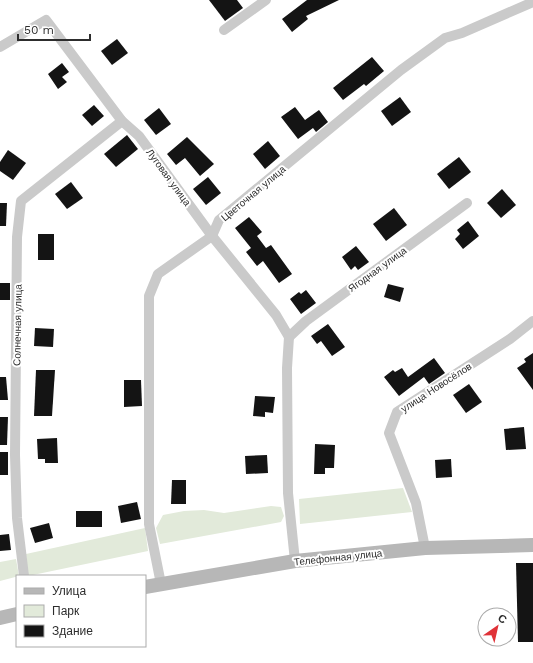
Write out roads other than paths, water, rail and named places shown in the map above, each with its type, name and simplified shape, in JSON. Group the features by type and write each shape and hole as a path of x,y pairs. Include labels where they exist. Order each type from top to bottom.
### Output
{"street":[{"path":"224,30 266,0"},
{"name":"Цветочная улица","path":"161,584 149,524 149,296 158,274 212,236 219,220 401,70 445,38 462,33 533,2"},
{"name":"Луговая улица","path":"0,47 46,20 122,121 139,136 212,236 276,315 289,337"},
{"name":"Солнечная улица","path":"24,575 17,518 15,456 17,237 21,201 122,121"},
{"name":"Ягодная улица","path":"289,337 306,321 467,203"},
{"name":"улица Новосёлов","path":"425,548 416,503 388,433 397,412 510,339 533,321"},
{"path":"289,337 287,368 288,493 295,561"},
{"name":"Телефонная улица","path":"146,587 295,561 425,548 533,544"},
{"path":"0,618 16,614"}]}
